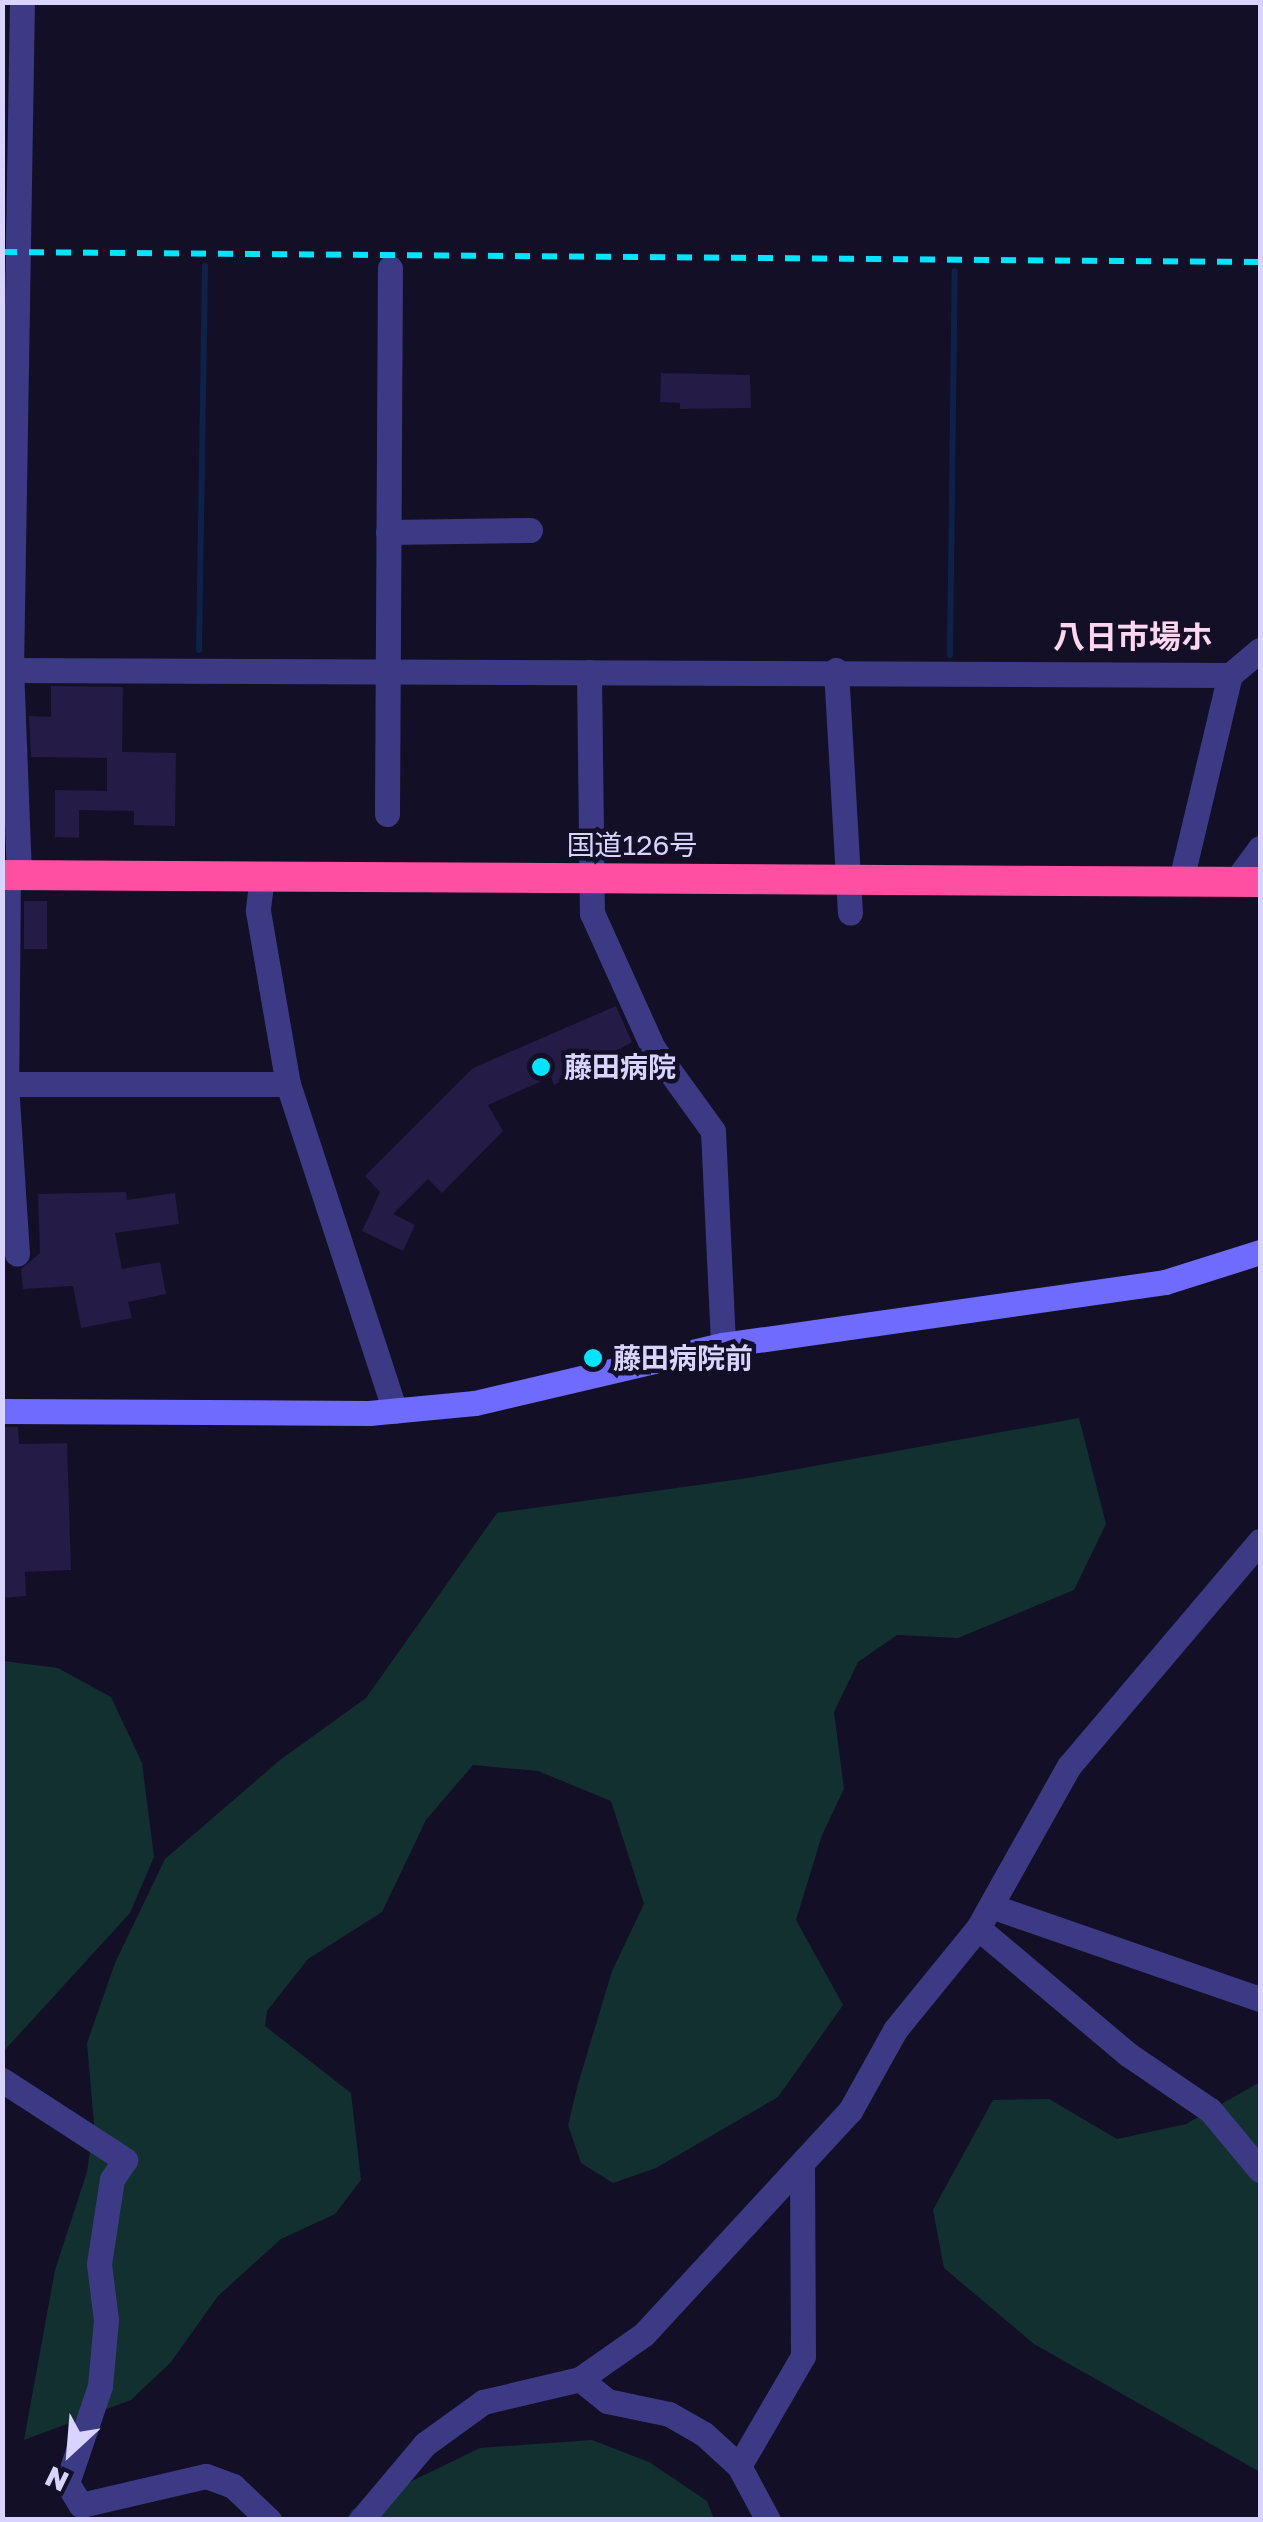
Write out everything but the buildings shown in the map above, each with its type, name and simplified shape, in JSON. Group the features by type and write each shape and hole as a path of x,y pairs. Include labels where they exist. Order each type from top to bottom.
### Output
{"highway":[{"name":"国道126号","path":"10,875 1248,882"}],"street":[{"path":"17,1254 4,1084 10,875 7,615 22,2"},
{"path":"387,814 390,268"},
{"path":"388,532 530,530"},
{"path":"1181,880 1230,675 1260,650"},
{"path":"7,670 387,668 1230,675"},
{"path":"836,670 850,913"},
{"path":"589,672 586,877 592,913 653,1048 713,1130 723,1344"},
{"path":"1248,882 1260,848"},
{"path":"262,876 258,910 288,1084 395,1411"},
{"path":"4,1084 288,1084"},
{"path":"2,1411 395,1411 475,1402 723,1344 1074,1298 1165,1282 1260,1252"},
{"path":"361,2520 425,2444 483,2402 580,2380 644,2334 850,2111 895,2030 984,1917 1079,1752 1260,1541"},
{"path":"984,1917 1260,1999"},
{"path":"984,1917 1129,2055 1210,2110 1260,2170"},
{"path":"2,2080 125,2160 112,2179 98,2264 106,2320 100,2386 67,2483 82,2505 206,2476 233,2486 270,2520"},
{"path":"739,2466 802,2356 802,2163"},
{"path":"580,2380 607,2401 669,2414 739,2466 768,2520"}],"green space":[{"path":"1079,1418 1106,1524 1074,1590 958,1638 897,1635 858,1662 834,1712 844,1789 822,1835 796,1920 843,2005 778,2097 656,2168 613,2183 581,2163 568,2125 612,1971 644,1904 611,1801 538,1771 473,1765 426,1820 382,1912 308,1959 267,2011 265,2026 351,2093 361,2180 335,2214 281,2239 218,2296 171,2362 131,2400 24,2440 55,2270 87,2172 94,2124 87,2043 115,1963 165,1859 280,1760 366,1698 497,1513 748,1478"},
{"path":"3,1661 58,1668 111,1697 142,1763 154,1857 130,1913 3,2052"},
{"path":"1260,2082 1260,2472 1034,2344 944,2268 933,2210 993,2100 1049,2099 1117,2139 1186,2124"},
{"path":"592,2440 649,2462 707,2501 714,2519 346,2520 352,2510 480,2448"}],"waterway":[{"path":"199,650 205,266"},
{"path":"950,655 955,271"}],"railway":[{"path":"2,252 1260,262"}],"place":[{"name":"藤田病院","path":"541,1067"},
{"name":"藤田病院前","path":"593,1358"}],"district":[{"name":"八日市場ホ","path":"1133,636"}]}
